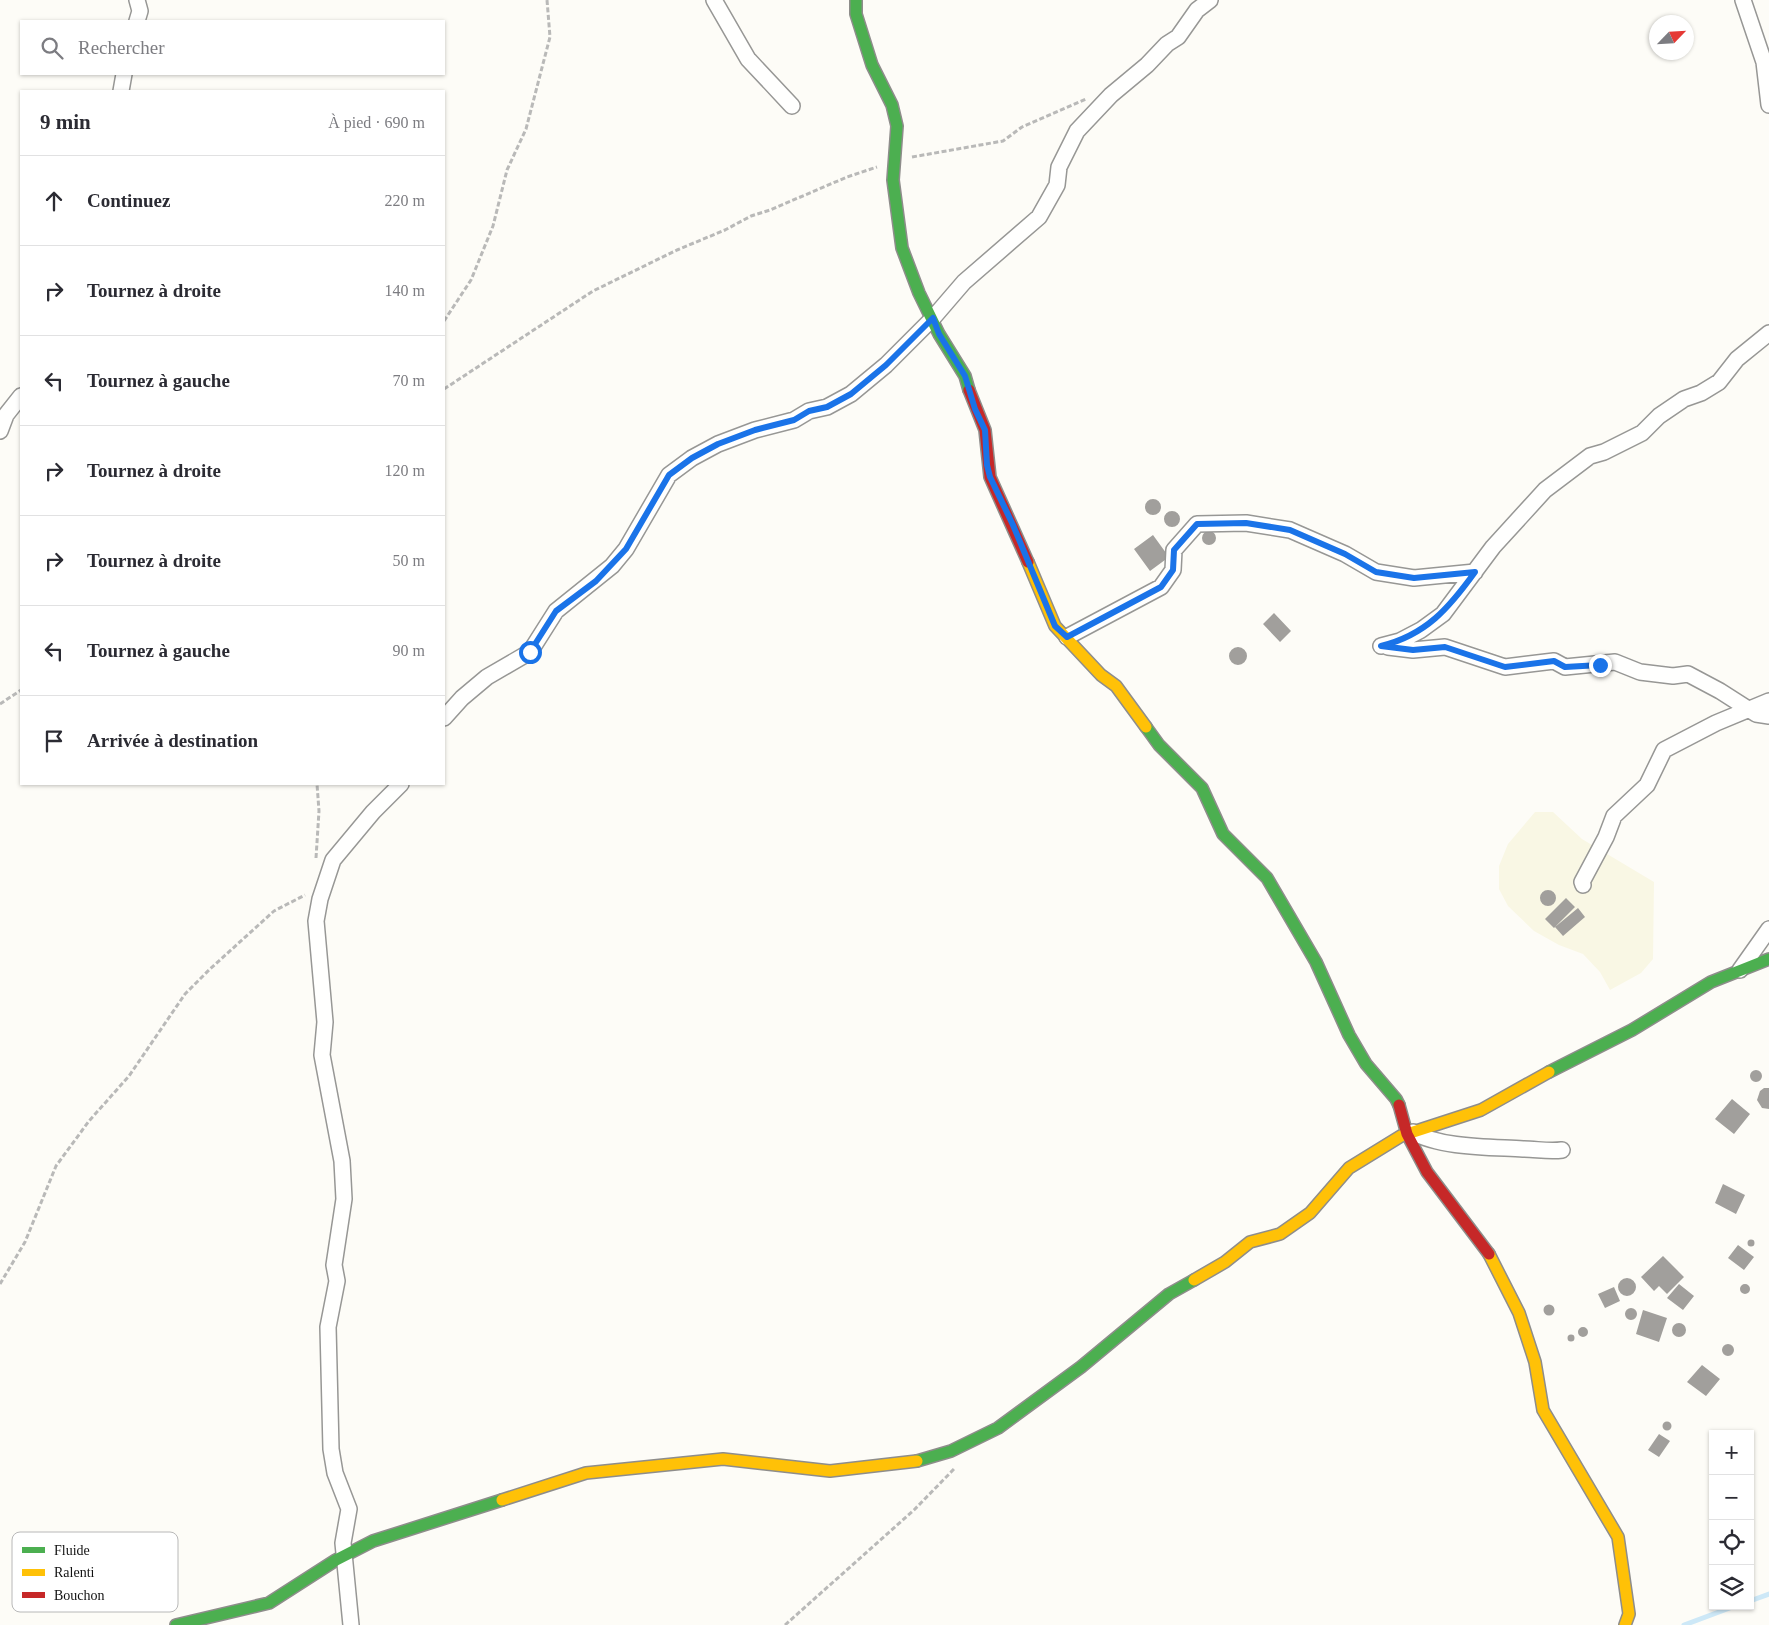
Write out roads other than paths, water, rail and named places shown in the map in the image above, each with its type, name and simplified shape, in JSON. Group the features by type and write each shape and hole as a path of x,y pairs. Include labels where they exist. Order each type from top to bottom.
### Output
{"street":[{"path":"137,0 140,11 137,20"},
{"path":"714,0 748,60 792,106"},
{"path":"856,0 856,14 872,65 892,105 897,126 893,180 902,248 919,293 933,318 939,334 965,376 975,409 985,430 987,465 990,477 1013,525 1055,626 1067,637 1079,653 1116,686 1159,745 1202,788 1208,796 1209,807 1223,834 1267,878 1316,962 1349,1035 1366,1064 1396,1099 1410,1133 1438,1189 1491,1257 1519,1313 1535,1362 1543,1410 1618,1537 1629,1614 1625,1625"},
{"path":"445,717 462,698 487,677 530,652 556,611 596,581 612,566 626,549 669,475 692,458 718,444 755,430 794,420 809,411 827,407 851,394 886,365 933,318 964,282 1040,217 1056,185 1059,167 1077,131 1111,95 1167,44 1178,37 1196,10 1210,0"},
{"path":"1743,0 1764,62 1769,105"},
{"path":"121,90 124,75"},
{"path":"1769,333 1737,359 1719,382 1701,393 1684,399 1659,416 1642,433 1604,452 1590,456 1545,490 1493,547 1443,614 1421,630 1400,641 1381,646 1413,650 1445,647 1505,667 1554,661 1565,667 1615,662 1640,672 1673,676 1688,674 1720,691 1748,710 1756,714 1769,716"},
{"path":"0,431 6,415 20,397"},
{"path":"1067,637 1161,587 1173,570 1174,550 1197,524 1246,523 1290,530 1345,554 1376,572 1414,578 1475,572"},
{"path":"1584,885 1582,882 1606,837 1614,816 1647,785 1664,750 1716,723 1769,701"},
{"path":"351,1625 343,1543 349,1509 335,1473 331,1449 331,1385 328,1327 337,1281 334,1265 344,1199 342,1161 322,1055 325,1022 316,921 320,899 334,860 373,812 400,785"},
{"path":"1740,970 1769,929"},
{"path":"176,1625 269,1603 372,1541 586,1473 723,1458 830,1471 908,1464 951,1451 998,1428 1081,1367 1169,1294 1225,1262 1250,1242 1280,1234 1310,1213 1349,1168 1410,1133 1481,1110 1562,1064 1632,1030 1711,982 1769,959"},
{"path":"1410,1133 1454,1143 1505,1149 1562,1150"}],"waterway":[{"path":"1754,1600 1769,1594"},
{"path":"1684,1625 1724,1610"}]}
